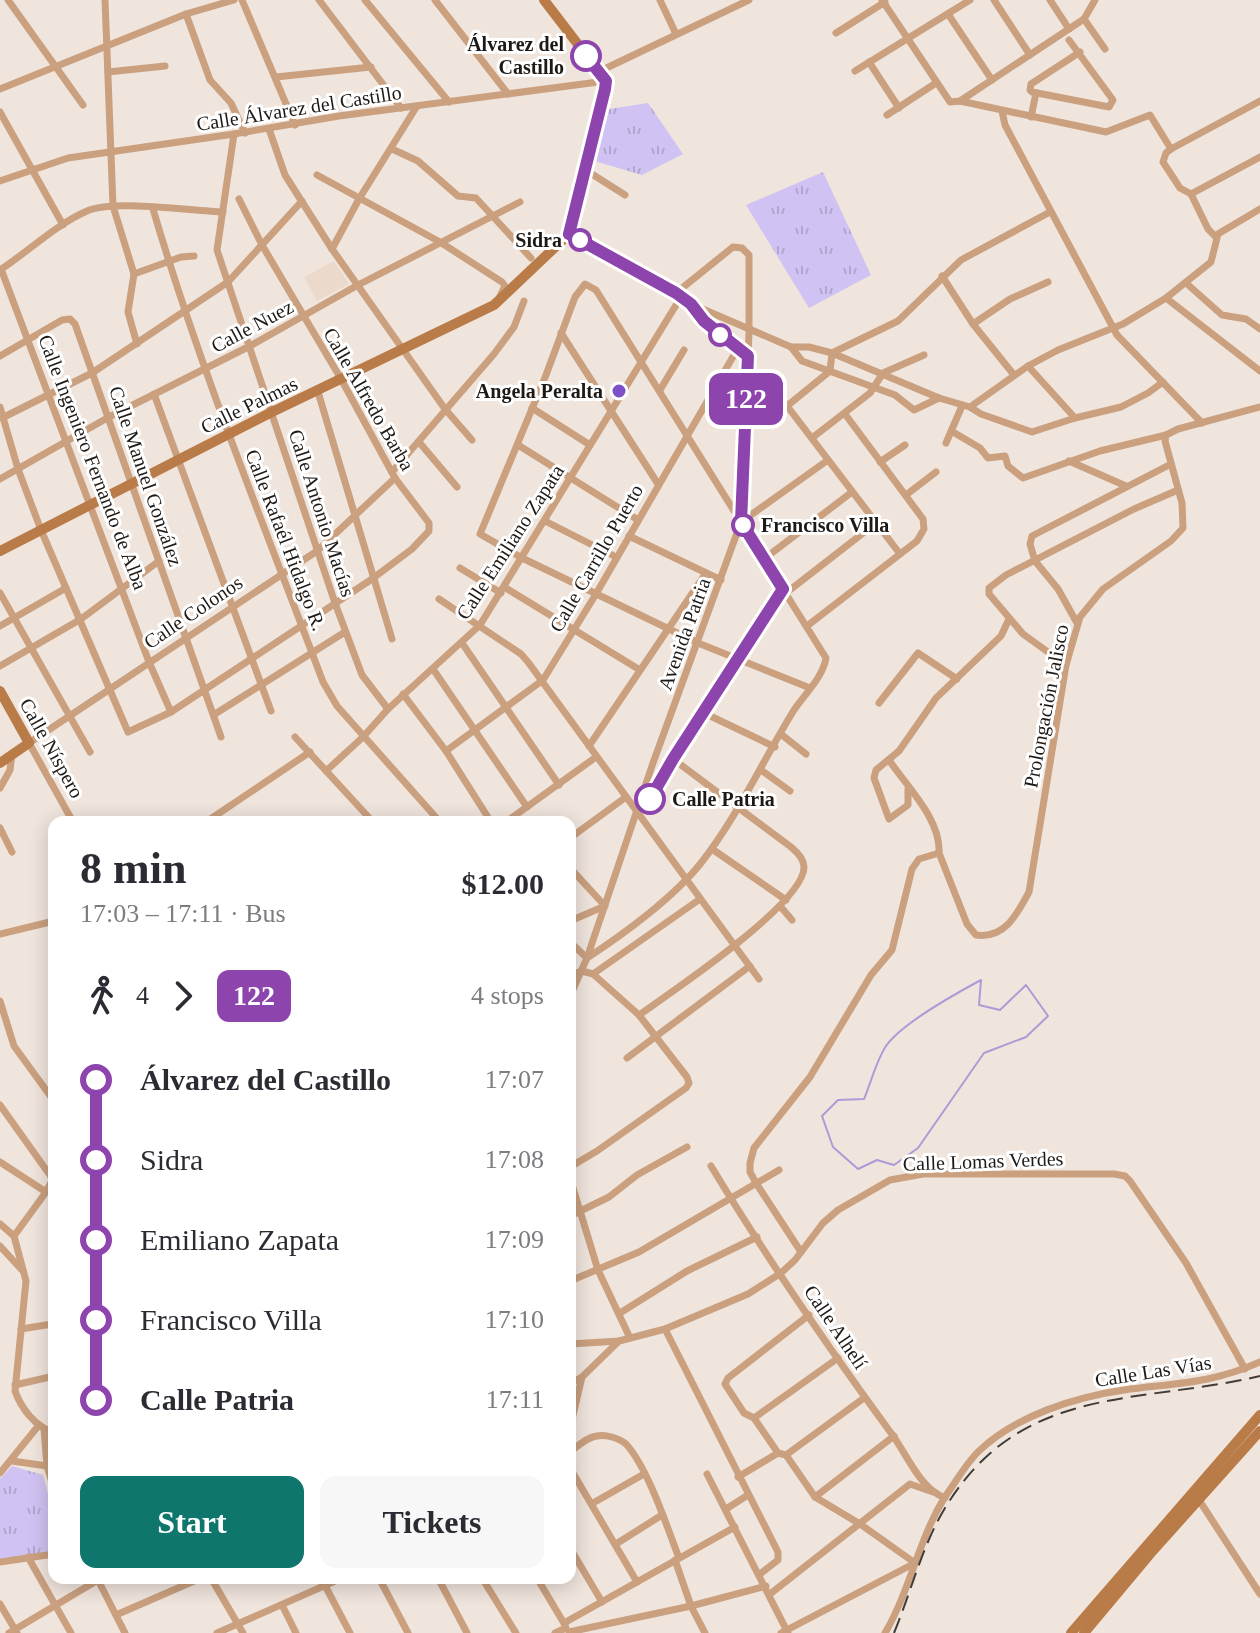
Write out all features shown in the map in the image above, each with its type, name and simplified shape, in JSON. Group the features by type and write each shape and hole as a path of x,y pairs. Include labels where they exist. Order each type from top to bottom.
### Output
{"street":[{"path":"8,0 83,105"},
{"path":"105,0 113,206 134,274 128,312 137,344"},
{"path":"0,89 186,14 234,0"},
{"path":"242,0 295,125"},
{"path":"319,0 401,108"},
{"path":"365,0 449,102"},
{"path":"435,0 508,94"},
{"path":"544,0 602,76 569,234 691,304 791,347 809,347 832,353 939,398 1032,432 1121,407 1163,382"},
{"path":"660,0 676,34"},
{"name":"Calle Álvarez del Castillo","path":"0,181 68,158 508,94 602,76 732,4 749,0"},
{"path":"855,71 970,0"},
{"path":"994,0 1030,55"},
{"path":"1050,0 1069,29"},
{"path":"836,33 885,1 936,83 953,103 1084,19 1095,0"},
{"path":"186,14 210,80 231,103 245,133"},
{"path":"948,14 992,80"},
{"path":"1084,19 1105,49"},
{"path":"1069,40 1080,52 1113,100 1111,106 1106,108 1030,90 1031,84 1080,52"},
{"path":"869,62 899,108"},
{"path":"108,72 165,66"},
{"path":"276,77 371,67"},
{"path":"887,115 936,83"},
{"path":"1031,117 1036,93"},
{"path":"960,101 1106,132 1150,115 1171,149"},
{"path":"1216,237 1208,229 1191,194 1184,191 1165,169 1163,157 1171,149 1260,101"},
{"path":"332,249 417,106"},
{"path":"1002,111 1005,125 1050,212 1121,340 1202,423"},
{"path":"0,112 63,225"},
{"path":"269,129 285,175 332,249 445,409 472,440"},
{"name":"Calle Antonio Macías","path":"234,134 217,250 345,632 362,675 388,709"},
{"path":"392,149 418,161 458,196 476,198 531,258"},
{"path":"1191,194 1260,157"},
{"path":"584,169 625,195"},
{"path":"317,175 440,242 504,283 494,305"},
{"name":"Calle Alfredo Barba","path":"239,199 262,245 394,475 430,527 412,549 372,579"},
{"path":"2,418 92,373 228,282 302,201"},
{"name":"Calle Nuez","path":"0,479 109,417 250,346 358,285 520,202"},
{"path":"1,269 87,211 113,206 223,212"},
{"name":"Calle Rafaél Hidalgo R.","path":"153,209 168,262 229,435 329,694 363,737 435,816"},
{"path":"946,443 966,406 1028,366 1058,350 1114,328 1166,298 1211,262 1216,237 1226,227 1260,209"},
{"path":"832,353 904,316 942,276 969,255 1050,212"},
{"name":"Calle Palmas","path":"0,551 272,412 494,305 569,234"},
{"name":"Avenida Patria","path":"576,984 741,522 750,267 749,255 742,248 737,246 730,249"},
{"name":"Calle Emiliano Zapata","path":"326,771 403,694 480,625 642,363 679,295 730,249"},
{"path":"134,274 194,256"},
{"name":"Calle Ingeniero Fernando de Alba","path":"1,269 149,662 171,712"},
{"path":"942,276 973,324 1014,375"},
{"path":"973,324 1010,299 1048,282"},
{"path":"1186,283 1222,315 1246,319 1260,329"},
{"path":"576,948 587,958 613,941 686,881 712,849 775,747 793,711 810,688 824,666 826,658 596,290 585,284 575,297 480,534 522,558 698,643 810,688"},
{"path":"1166,298 1260,371"},
{"name":"Calle Colonos","path":"0,763 317,551 394,475 514,327 524,301"},
{"path":"691,304 704,321 748,356"},
{"name":"Calle Manuel González","path":"29,338 70,319 75,324 221,737"},
{"path":"561,333 658,484"},
{"path":"0,356 29,338"},
{"path":"791,347 802,361 895,395 914,410 939,398"},
{"name":"Calle Carrillo Puerto","path":"446,751 543,680 738,348"},
{"path":"660,390 684,350"},
{"path":"787,406 830,371 832,353"},
{"path":"812,438 875,387 883,373 924,355"},
{"path":"865,366 875,387"},
{"path":"1028,366 1075,418"},
{"path":"747,376 764,378 900,554"},
{"path":"895,395 919,388"},
{"path":"318,392 392,639"},
{"path":"154,394 271,711"},
{"path":"0,407 18,469 41,530 128,732 171,712 372,579"},
{"path":"953,432 980,448 988,458 1005,456 1008,466 1023,478 1069,461 1260,407"},
{"path":"532,408 590,445"},
{"path":"807,626 900,554 921,535 925,523 845,414"},
{"name":"Prolongación Jalisco","path":"939,853 967,924 976,935 994,936 1007,925 1029,892 1066,665 1077,623 1084,609 1103,589 1178,535 1184,520 1166,435"},
{"path":"419,442 457,487"},
{"path":"518,445 638,520"},
{"path":"880,462 905,445"},
{"path":"741,522 828,460"},
{"path":"1069,461 1126,486"},
{"path":"1077,623 1058,589 1035,561 1030,544 1032,536 1171,464"},
{"path":"906,495 936,472"},
{"path":"1066,665 1017,628 988,590 1006,575 1134,509 1178,490"},
{"path":"764,559 852,492"},
{"path":"545,521 616,557"},
{"path":"636,813 650,799 784,591 876,523"},
{"path":"629,536 721,580"},
{"path":"0,666 81,619 159,561"},
{"path":"460,568 575,629 640,670"},
{"path":"589,746 706,573"},
{"path":"0,626 66,588"},
{"path":"0,593 90,752"},
{"path":"439,599 521,654 543,680 636,813 759,979"},
{"path":"1001,636 1009,619"},
{"path":"908,789 908,805 889,819 874,778 876,770 905,744 936,698 1001,636 1017,628"},
{"path":"215,714 345,632"},
{"path":"462,643 559,785"},
{"path":"879,703 918,653 957,679"},
{"path":"433,669 527,807"},
{"name":"Calle Níspero","path":"0,691 70,816"},
{"path":"403,694 446,751 487,816"},
{"path":"704,713 775,747"},
{"path":"782,735 806,754"},
{"path":"295,737 367,816"},
{"path":"215,816 310,752"},
{"path":"0,788 10,770 12,754"},
{"path":"514,816 596,757"},
{"path":"639,1015 735,945 783,903 798,885 804,867 797,852 673,759"},
{"path":"801,1252 756,1183 750,1172 750,1163 754,1148 810,1077 871,975 892,950 914,863 925,856 939,853 940,841 930,819 889,760"},
{"path":"761,770 790,791"},
{"path":"576,834 626,797"},
{"path":"0,828 12,852"},
{"path":"712,849 783,903 792,920"},
{"path":"576,874 605,906 576,918"},
{"path":"593,974 700,899"},
{"path":"0,934 48,922"},
{"path":"627,1058 750,966"},
{"path":"576,973 593,974 639,1015 689,1083 576,1163"},
{"path":"0,1001 11,1038 48,1092"},
{"path":"0,1040 11,1038"},
{"path":"0,1105 48,1180"},
{"path":"576,1213 609,1197 637,1175 687,1147"},
{"path":"0,1162 48,1184"},
{"name":"Calle Alhelí","path":"711,1166 864,1398 894,1436 918,1474 933,1492 945,1498"},
{"path":"576,1279 659,1242 779,1170"},
{"name":"Calle Lomas Verdes","path":"576,1342 619,1341 665,1329 723,1306 781,1273 823,1223 838,1210 890,1180 907,1176 1120,1175 1130,1181 1175,1246 1245,1369"},
{"path":"14,1236 48,1189"},
{"path":"576,1198 598,1270 630,1338"},
{"path":"0,1224 14,1236 26,1281 15,1385 18,1398 42,1427 48,1430"},
{"path":"620,1313 687,1271 757,1237"},
{"path":"0,1246 25,1272"},
{"path":"707,1474 770,1594 786,1632 915,1563 815,1497 754,1418 744,1413 725,1382 809,1315"},
{"path":"21,1329 48,1325"},
{"path":"665,1329 780,1557 760,1574"},
{"path":"576,1380 619,1341"},
{"path":"754,1418 838,1358"},
{"name":"Calle Las Vías","path":"885,1633 945,1498 981,1449 1008,1430 1046,1411 1106,1393 1212,1380 1260,1362"},
{"path":"15,1385 48,1377"},
{"path":"576,1402 582,1377"},
{"path":"738,1477 782,1454 864,1398"},
{"path":"1071,1633 1260,1415"},
{"path":"0,1473 42,1427"},
{"path":"42,1427 48,1469"},
{"path":"1084,1633 1260,1431"},
{"path":"576,1435 582,1443"},
{"path":"576,1448 599,1435 626,1444 644,1474 662,1515 691,1606 705,1633"},
{"path":"815,1497 894,1436"},
{"path":"12,1461 47,1466"},
{"path":"593,1503 644,1474"},
{"path":"770,1594 910,1484 918,1474"},
{"path":"576,1477 637,1582"},
{"path":"910,1484 933,1492"},
{"path":"726,1509 748,1495"},
{"path":"1199,1500 1260,1594"},
{"path":"616,1544 662,1515"},
{"path":"567,1629 602,1602 735,1527"},
{"path":"0,1562 48,1555"},
{"path":"28,1557 71,1633"},
{"path":"576,1558 602,1602"},
{"path":"0,1604 14,1632 90,1584"},
{"path":"100,1584 125,1633"},
{"path":"116,1615 187,1584"},
{"path":"216,1584 243,1633"},
{"path":"217,1633 282,1605 319,1584"},
{"path":"324,1584 350,1633"},
{"path":"382,1584 408,1633"},
{"path":"441,1584 467,1633"},
{"path":"486,1584 516,1633"},
{"path":"541,1584 567,1629"},
{"path":"555,1633 691,1606 766,1586"},
{"path":"282,1605 296,1633"}],"shaded area":[{"path":"334,261 349,284 317,301 304,277"}],"green space":[{"path":"648,103 683,154 642,175 591,160 603,110"},
{"path":"823,172 871,275 809,308 746,205"},
{"path":"12,1466 43,1475 48,1494 48,1552 0,1559 0,1479"}],"waterway":[{"path":"981,980 979,1005 1000,1010 1026,985 1048,1016 1026,1037 984,1053 918,1148 894,1165 877,1160 858,1169 833,1147 822,1116 838,1100 864,1099 879,1058 894,1037 930,1010 981,980"}],"railway":[{"path":"894,1633 923,1553 945,1508 975,1468 1009,1439 1046,1419 1085,1406 1260,1376"}],"bus line":[{"name":"122","path":"586,56 606,81 569,234 676,293 691,304 704,321 748,356 741,522 783,589 650,799"}],"place":[{"name":"Álvarez del Castillo","path":"586,56"},
{"name":"Sidra","path":"580,240"},
{"name":"Angela Peralta","path":"619,391"},
{"name":"Francisco Villa","path":"743,525"},
{"name":"Calle Patria","path":"650,799"}]}
